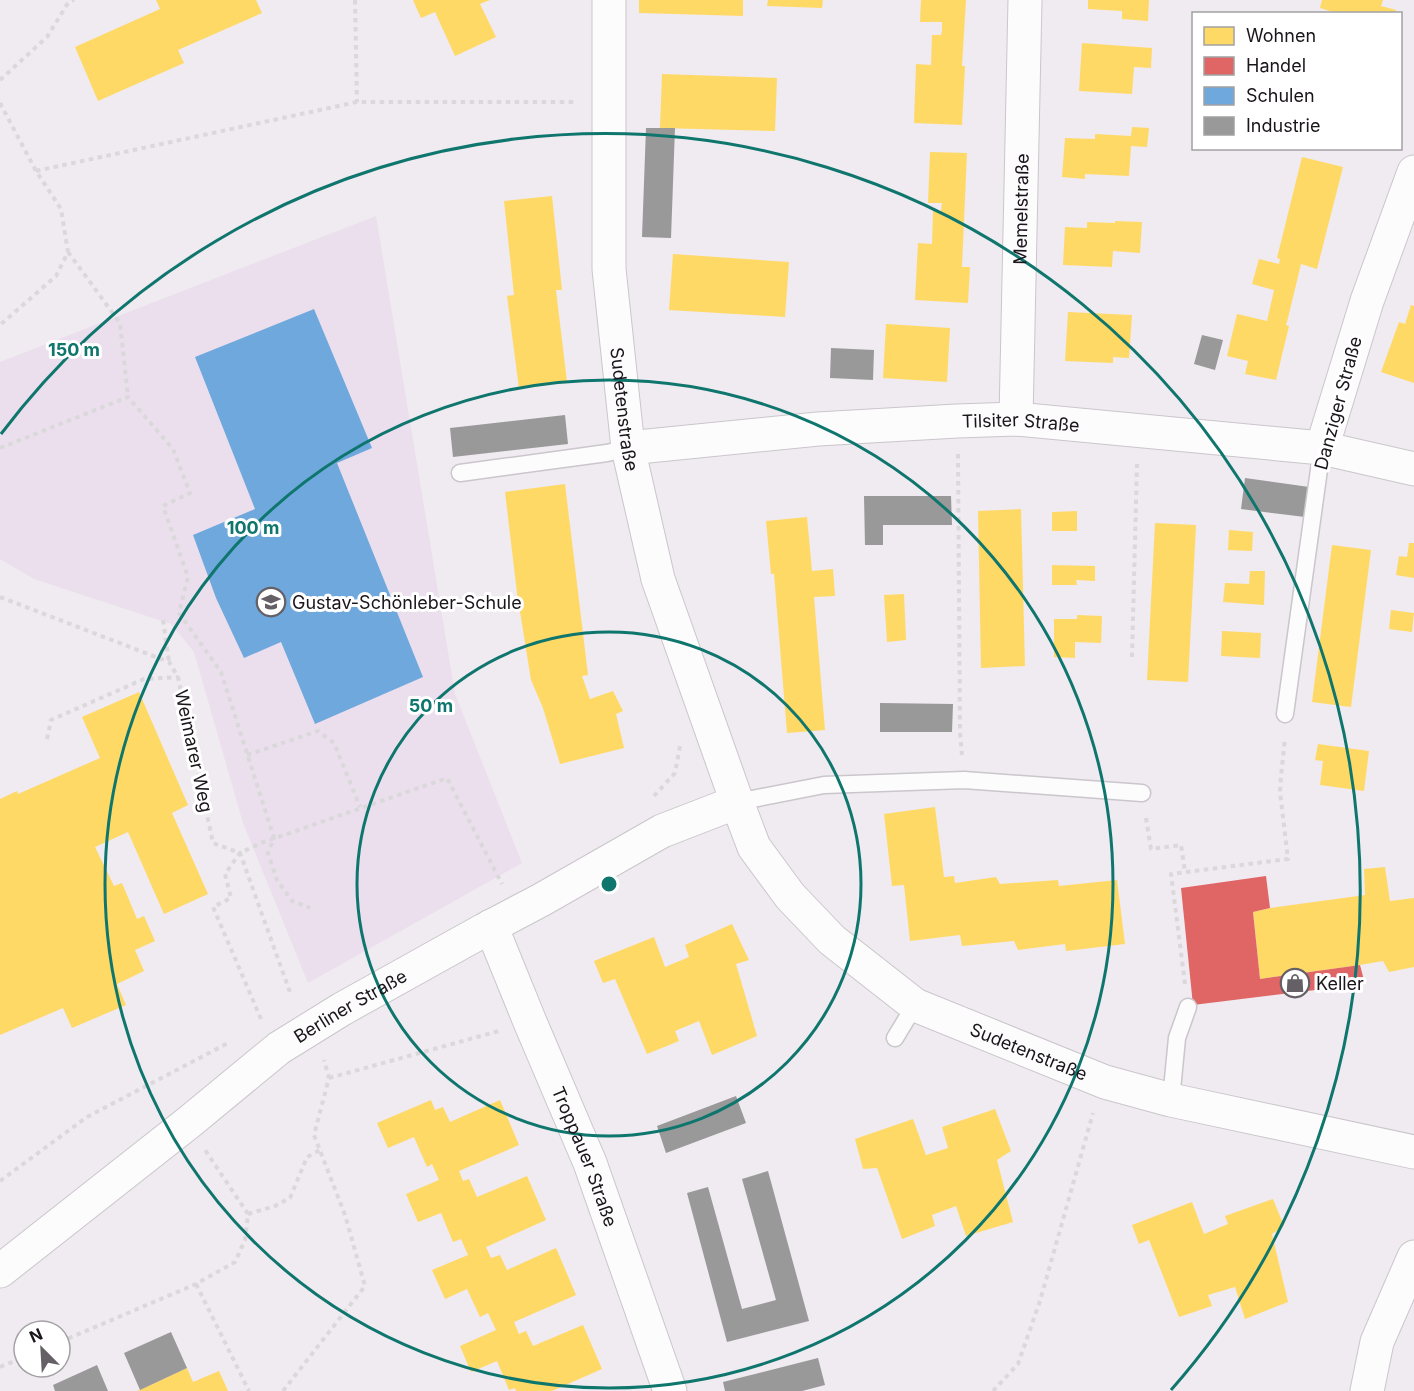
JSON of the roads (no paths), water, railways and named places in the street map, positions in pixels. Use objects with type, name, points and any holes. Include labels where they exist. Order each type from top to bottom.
[{"type":"street","name":"Sudetenstraße","points":[[609,0],[609,269],[628,448],[658,579],[754,847],[790,896],[832,940],[915,1005],[1105,1082],[1172,1100],[1414,1152]]},
{"type":"street","name":"Memelstraße","points":[[1016,419],[1025,0]]},
{"type":"street","name":"Danziger Straße","points":[[1322,448],[1367,301],[1414,172]]},
{"type":"street","name":"Tilsiter Straße","points":[[628,448],[818,429],[957,420],[1016,419],[1322,448],[1414,469]]},
{"type":"street","name":"Berliner Straße","points":[[0,1271],[279,1048],[342,1009],[662,831],[737,802]]},
{"type":"street","name":"Troppauer Straße","points":[[491,926],[590,1163],[670,1391]]},
{"type":"street","points":[[1367,1391],[1377,1342],[1414,1257]]},
{"type":"lane","points":[[460,473],[607,453],[628,448]]},
{"type":"lane","name":"Danziger Straße","points":[[1285,714],[1322,448]]},
{"type":"lane","points":[[737,802],[824,785],[964,780],[1142,793]]},
{"type":"lane","points":[[895,1038],[915,1005]]},
{"type":"lane","points":[[1172,1100],[1177,1038],[1188,1006]]},
{"type":"place","name":"Gustav-Schönleber-Schule","points":[[271,602]]},
{"type":"place","name":"Keller","points":[[1295,983]]}]
